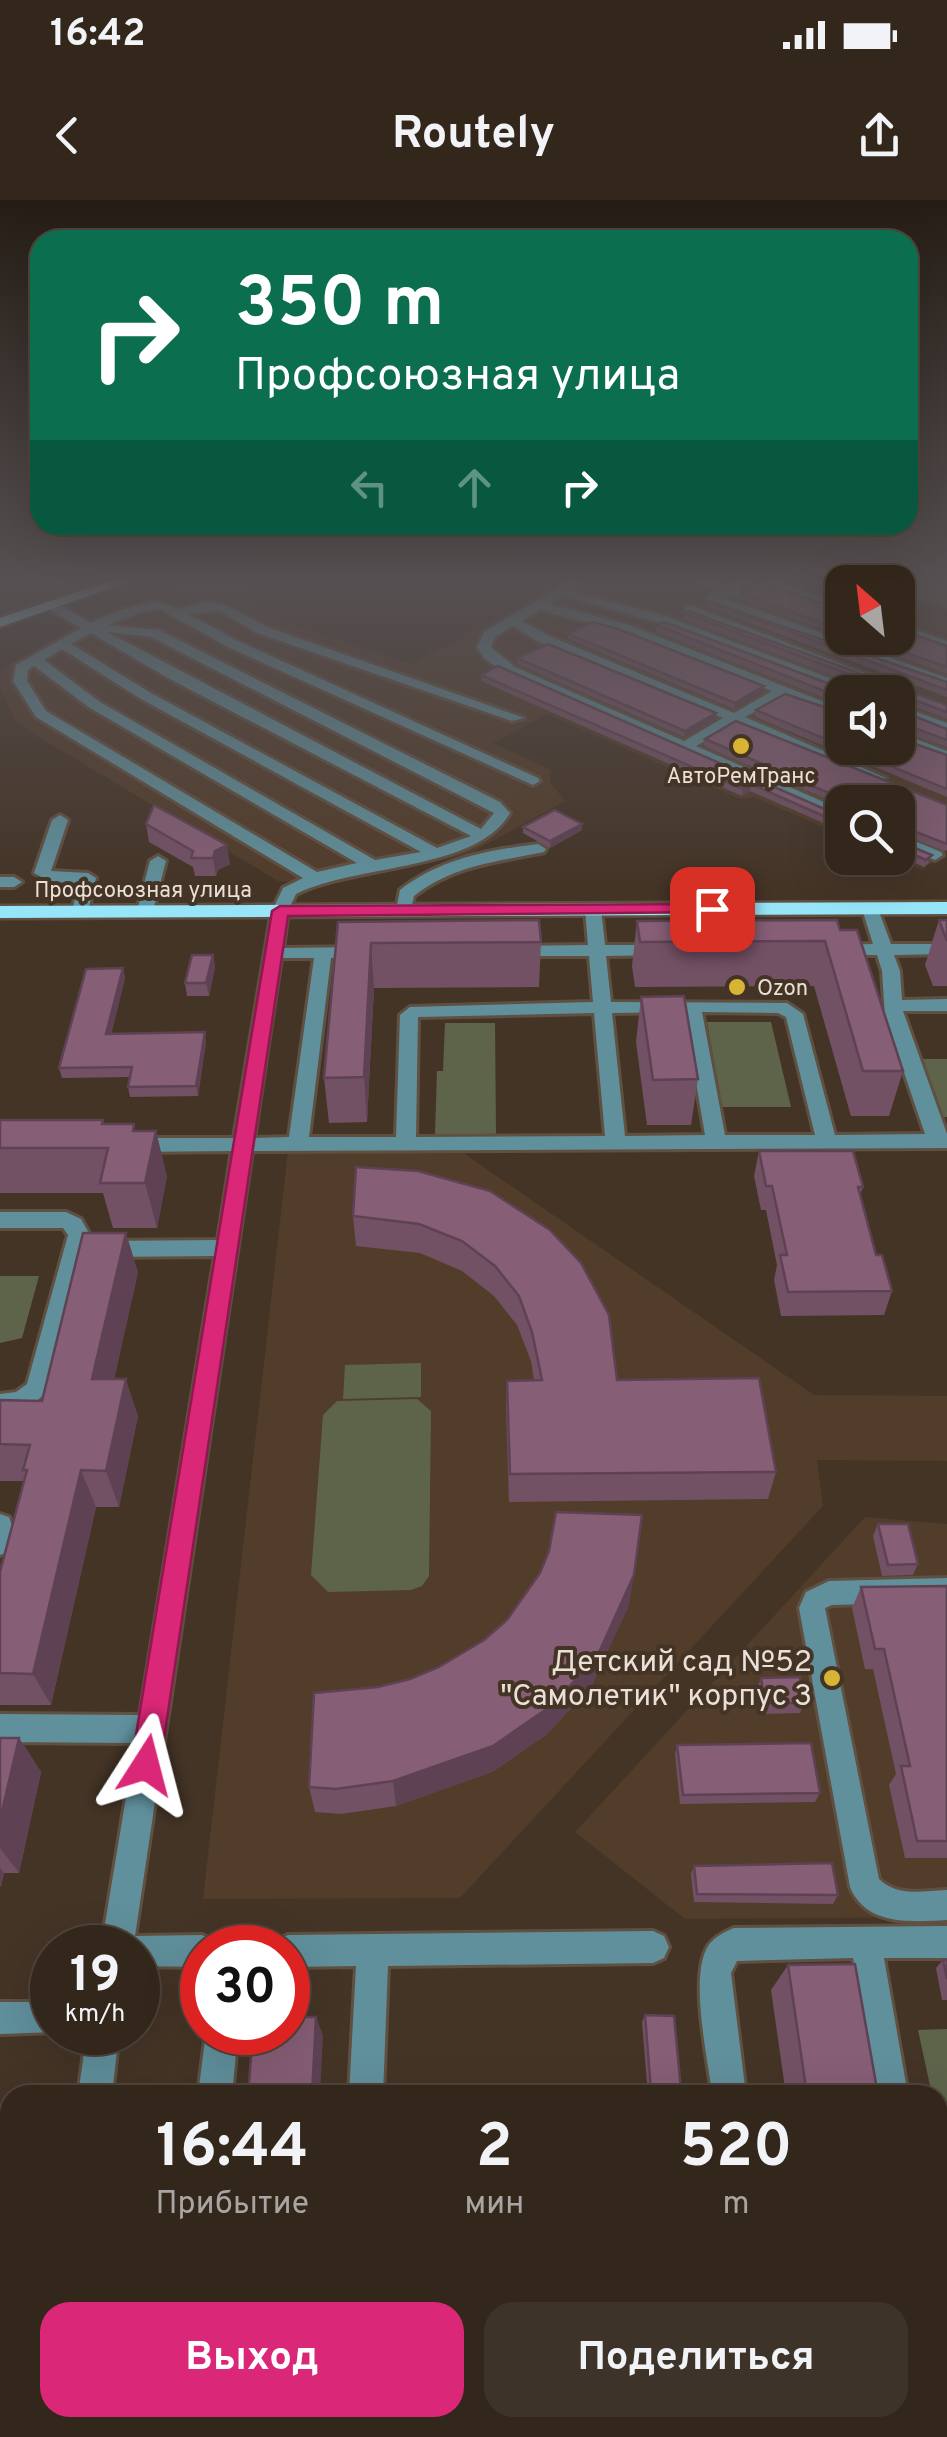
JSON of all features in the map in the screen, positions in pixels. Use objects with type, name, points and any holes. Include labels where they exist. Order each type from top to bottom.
[{"type":"main road","name":"Профсоюзная улица","points":[[0,912],[947,908]]},
{"type":"street","points":[[22,680],[31,703],[41,714],[315,878]]},
{"type":"street","points":[[62,680],[95,705],[372,864]]},
{"type":"street","points":[[121,680],[435,852]]},
{"type":"street","points":[[182,680],[481,835]]},
{"type":"street","points":[[120,1925],[280,911],[289,891],[315,878],[343,868],[435,852],[481,835],[503,816],[494,805],[248,680]]},
{"type":"street","points":[[313,680],[533,781]]},
{"type":"street","points":[[408,680],[517,718]]},
{"type":"street","points":[[538,680],[825,808]]},
{"type":"street","points":[[644,680],[894,784]]},
{"type":"street","points":[[757,680],[825,707]]},
{"type":"street","points":[[685,746],[793,680]]},
{"type":"street","points":[[915,716],[947,728]]},
{"type":"street","points":[[915,743],[947,756]]},
{"type":"street","points":[[60,820],[42,872],[50,877],[88,878],[80,912]]},
{"type":"street","points":[[915,846],[936,855]]},
{"type":"street","points":[[404,910],[406,894],[425,882],[490,854],[538,848]]},
{"type":"street","points":[[145,911],[158,861]]},
{"type":"street","points":[[593,909],[616,1142]]},
{"type":"street","points":[[113,1144],[942,1141],[892,1006],[891,971],[870,909]]},
{"type":"street","points":[[808,950],[947,949]]},
{"type":"street","points":[[499,951],[674,950]]},
{"type":"street","points":[[298,1144],[323,952]]},
{"type":"street","points":[[273,953],[382,952]]},
{"type":"street","points":[[892,1006],[947,1005]]},
{"type":"street","points":[[692,1006],[716,1142]]},
{"type":"street","points":[[406,1144],[409,1016],[416,1010],[692,1006],[780,1007],[794,1014],[826,1142]]},
{"type":"street","points":[[0,1220],[66,1220],[78,1228],[37,1389],[22,1401],[0,1404]]},
{"type":"street","points":[[75,1249],[228,1248]]},
{"type":"street","points":[[0,1525],[0,1544]]},
{"type":"street","points":[[947,1590],[830,1592],[815,1600],[812,1608],[865,1888],[887,1906],[947,1905]]},
{"type":"street","points":[[0,1728],[151,1729]]},
{"type":"street","points":[[866,1942],[889,2085]]},
{"type":"street","points":[[728,2085],[715,1973],[716,1959],[724,1950],[734,1944],[947,1942]]},
{"type":"street","points":[[310,1951],[653,1947]]},
{"type":"street","points":[[366,2085],[373,1951]]},
{"type":"street","points":[[0,2018],[30,2018]]},
{"type":"street","points":[[96,2085],[101,2055]]},
{"type":"street","points":[[217,2085],[220,2055]]},
{"type":"shaded area","points":[[0,680],[825,680],[825,765],[915,765],[915,680],[947,680],[947,852],[922,870],[915,867],[915,785],[825,785],[825,828],[754,797],[740,799],[547,714],[493,743],[551,770],[550,782],[565,801],[469,854],[337,883],[278,881],[16,723]]},
{"type":"shaded area","points":[[459,1150],[814,1395],[947,1396],[947,1461],[817,1460],[823,1506],[460,1898],[203,1899],[288,1151]]},
{"type":"shaded area","name":"Детский сад №52 \"Самолетик\" корпус 3","points":[[865,1517],[947,1524],[947,1917],[685,1919],[575,1832]]},
{"type":"green space","points":[[707,1022],[771,1022],[791,1107],[722,1107]]},
{"type":"green space","points":[[445,1023],[495,1023],[496,1134],[435,1134],[437,1071],[443,1071]]},
{"type":"green space","points":[[919,1059],[947,1059],[947,1117],[938,1117]]},
{"type":"green space","points":[[0,1276],[39,1276],[22,1338],[0,1343]]},
{"type":"green space","points":[[421,1363],[421,1397],[343,1399],[345,1365]]},
{"type":"green space","points":[[417,1399],[431,1411],[429,1576],[422,1586],[411,1590],[328,1592],[311,1575],[323,1415],[337,1401]]},
{"type":"green space","points":[[947,2029],[947,2085],[930,2085],[918,2030]]},
{"type":"building","points":[[493,680],[531,680],[825,809],[825,817],[751,784],[743,789]]},
{"type":"building","points":[[569,680],[637,680],[716,713],[685,731]]},
{"type":"building","points":[[680,680],[750,680],[764,686],[735,703]]},
{"type":"building","points":[[797,680],[825,682],[825,691]]},
{"type":"building","points":[[921,680],[942,680],[947,682],[947,690]]},
{"type":"building","points":[[915,693],[947,705],[947,712],[915,700]]},
{"type":"building","points":[[785,694],[825,707],[825,739],[756,710]]},
{"type":"building","points":[[915,717],[947,729],[947,740],[915,728]]},
{"type":"building","points":[[736,721],[825,756],[825,765],[847,765],[897,785],[825,785],[825,791],[705,739]]},
{"type":"building","points":[[915,744],[947,755],[947,789],[888,765],[915,765]]},
{"type":"building","points":[[915,792],[947,805],[947,844],[915,832]]},
{"type":"building","points":[[154,805],[227,845],[215,851],[213,858],[191,858],[193,851],[146,824]]},
{"type":"building","points":[[555,810],[582,824],[550,841],[523,827]]},
{"type":"building","points":[[915,848],[932,855],[926,860],[915,855]]},
{"type":"building","points":[[539,920],[541,942],[371,943],[364,1077],[324,1078],[338,922]]},
{"type":"building","points":[[837,920],[840,930],[857,930],[903,1071],[863,1071],[825,941],[640,942],[637,921]]},
{"type":"building","points":[[939,920],[947,920],[947,941]]},
{"type":"building","points":[[192,955],[213,955],[206,983],[185,983]]},
{"type":"building","points":[[123,968],[106,1034],[205,1032],[196,1086],[128,1087],[132,1067],[59,1068],[86,969]]},
{"type":"building","points":[[684,996],[698,1079],[653,1080],[641,997]]},
{"type":"building","points":[[0,1120],[103,1120],[102,1124],[134,1124],[133,1131],[156,1131],[145,1183],[100,1183],[108,1148],[0,1148]]},
{"type":"building","points":[[759,1151],[853,1151],[876,1255],[882,1255],[892,1291],[788,1292],[780,1255],[787,1255],[772,1186],[766,1186]]},
{"type":"building","points":[[356,1167],[418,1171],[490,1191],[550,1230],[581,1263],[609,1315],[617,1380],[759,1378],[776,1472],[510,1474],[507,1381],[542,1380],[532,1332],[519,1296],[495,1266],[462,1241],[419,1224],[353,1216]]},
{"type":"building","points":[[83,1233],[126,1233],[92,1379],[126,1379],[106,1471],[81,1470],[33,1674],[0,1673],[0,1572],[30,1445],[0,1444],[0,1400],[42,1401]]},
{"type":"building","points":[[556,1512],[642,1515],[634,1575],[596,1659],[548,1708],[493,1746],[393,1781],[336,1789],[309,1787],[314,1693],[378,1687],[410,1679],[484,1640],[507,1620],[540,1573],[549,1551]]},
{"type":"building","points":[[878,1524],[908,1524],[918,1564],[888,1565]]},
{"type":"building","points":[[947,1586],[947,1841],[917,1841],[901,1766],[910,1766],[884,1649],[875,1649],[861,1587]]},
{"type":"building","points":[[800,1677],[804,1703],[765,1703],[761,1678]]},
{"type":"building","points":[[0,1738],[19,1738],[0,1820]]},
{"type":"building","points":[[811,1743],[820,1793],[683,1795],[677,1745]]},
{"type":"building","points":[[832,1863],[838,1895],[697,1894],[694,1866]]},
{"type":"building","points":[[855,1964],[876,2085],[806,2085],[788,1965]]},
{"type":"building","points":[[645,2015],[674,2016],[681,2085],[651,2085]]},
{"type":"building","points":[[310,2017],[316,2017],[313,2085],[249,2085],[251,2055],[310,2055]]},
{"type":"place","name":"АвтоРемТранс","points":[[741,746]]},
{"type":"place","name":"Ozon","points":[[737,987]]},
{"type":"place","name":"Детский сад №52 \"Самолетик\" корпус 3","points":[[832,1678]]},
{"type":"route","points":[[146,1765],[280,911],[712,909]]}]
